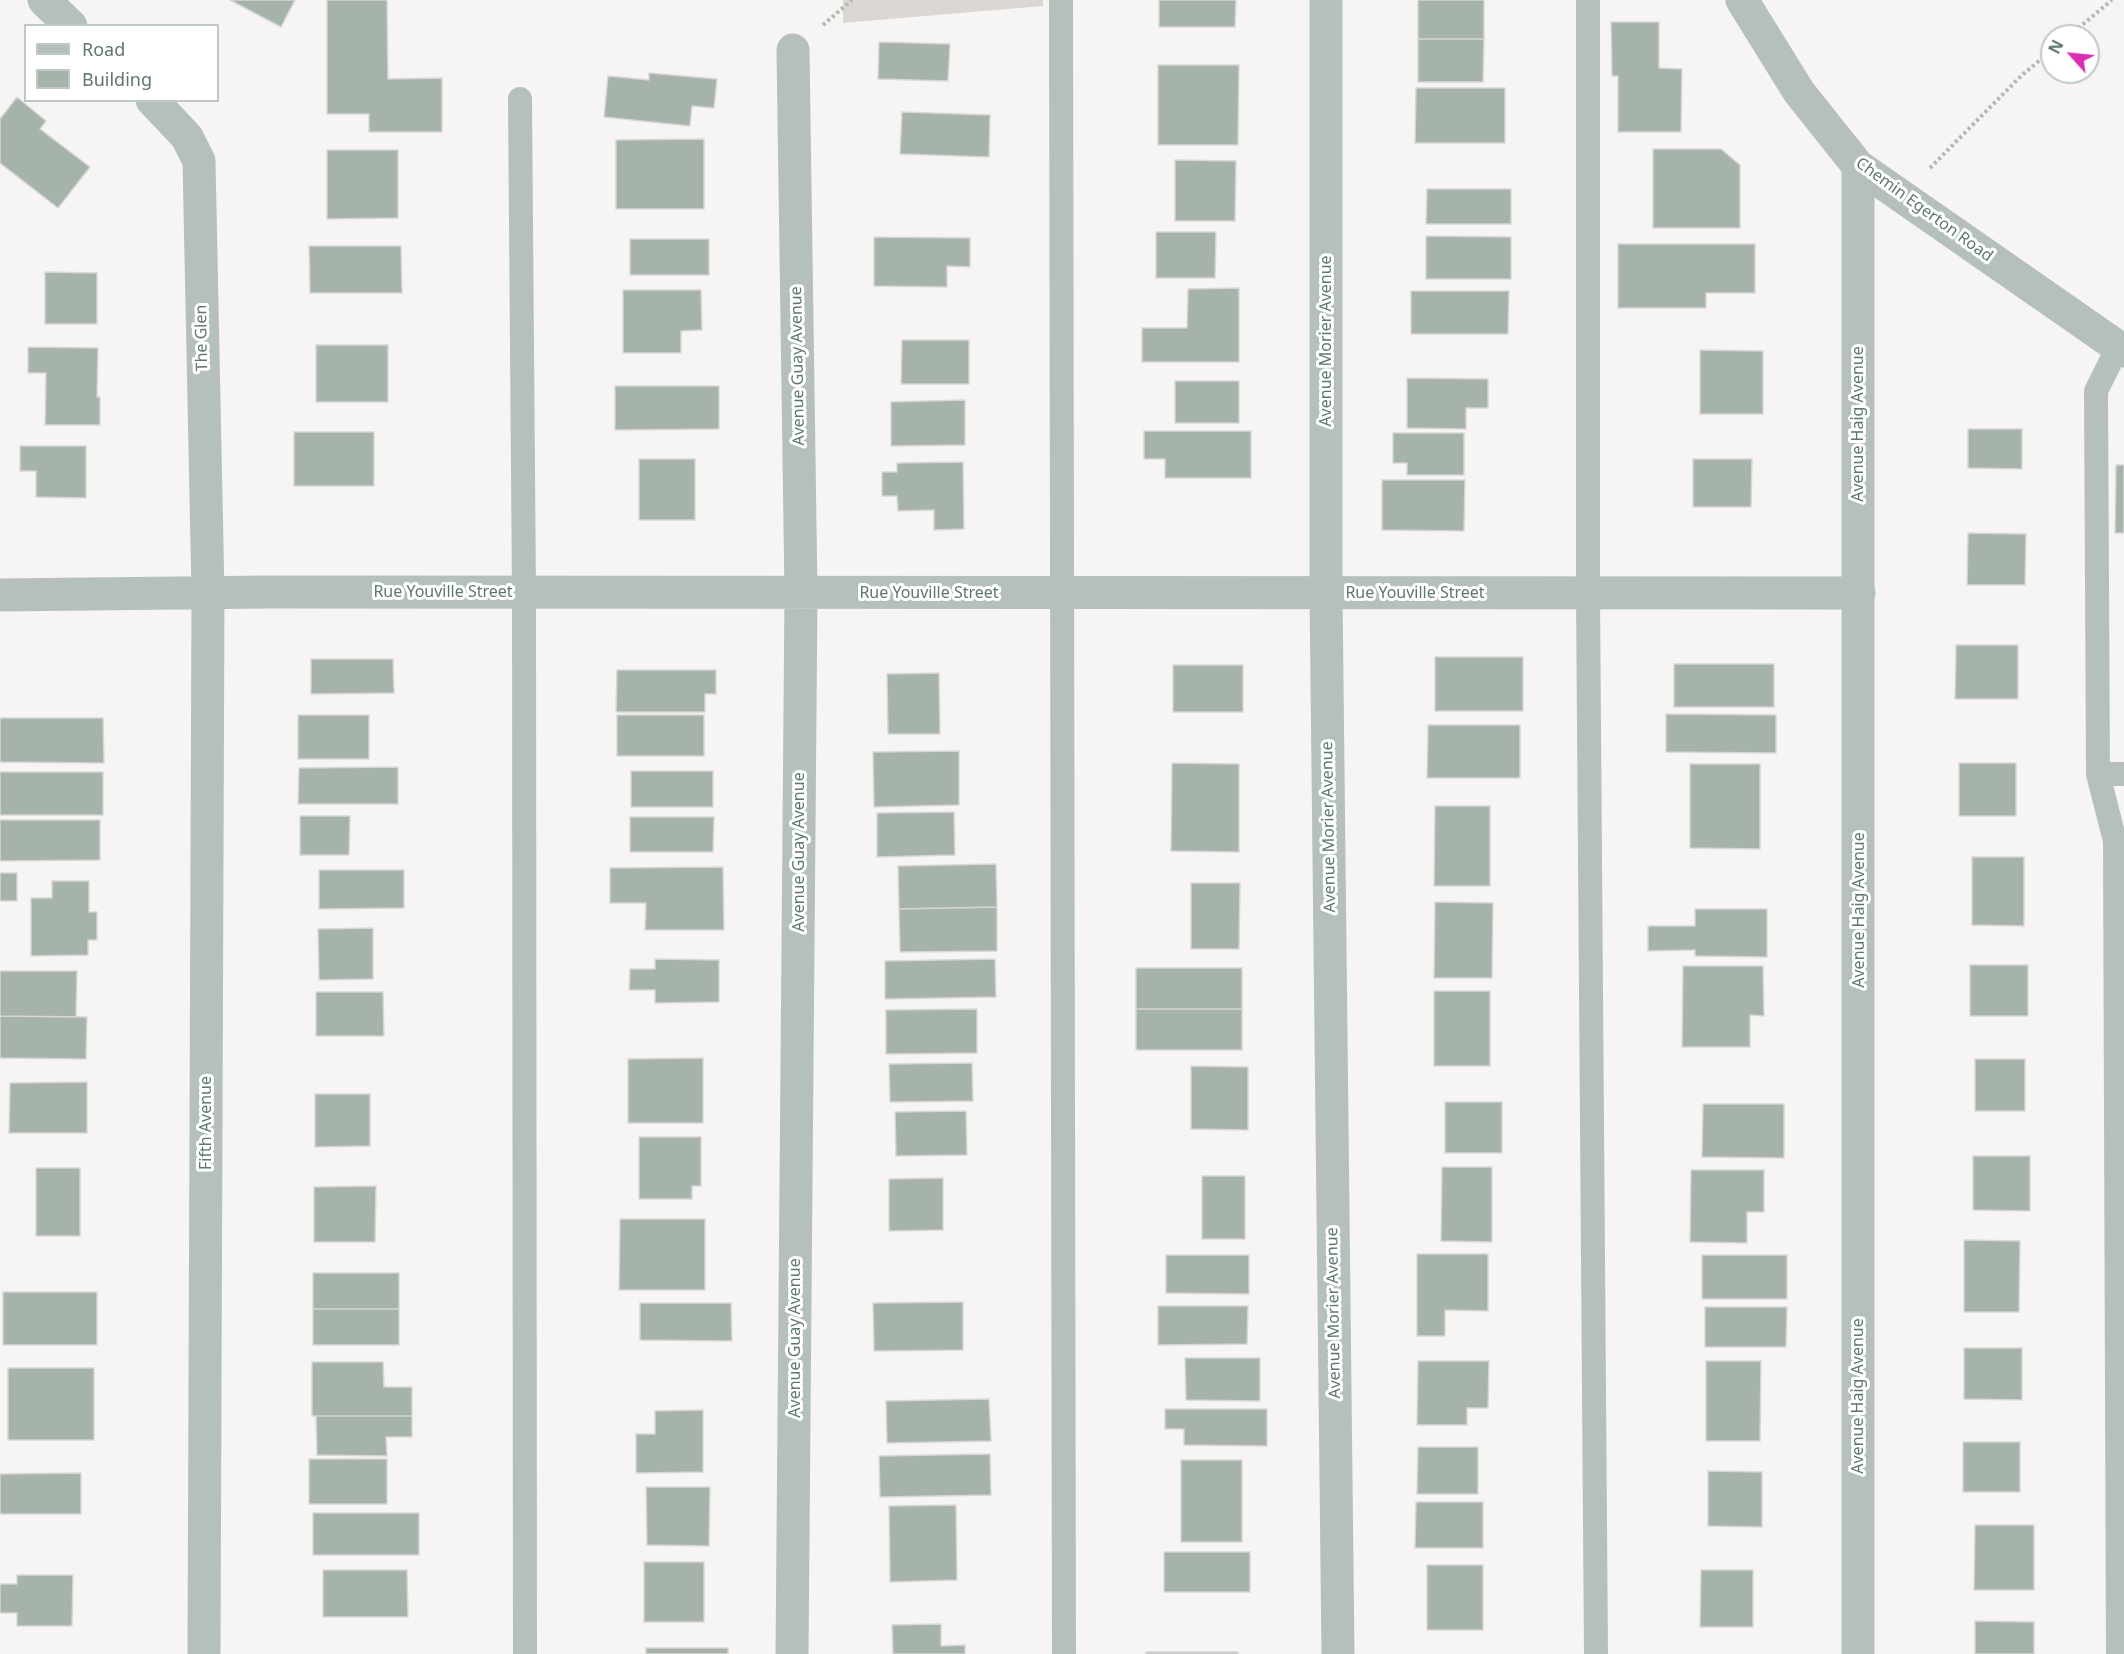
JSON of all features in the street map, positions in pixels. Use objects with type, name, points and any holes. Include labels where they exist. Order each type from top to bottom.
[{"type":"street","points":[[44,0],[69,24]]},
{"type":"street","name":"Avenue Morier Avenue","points":[[1326,0],[1326,593],[1338,1654]]},
{"type":"street","name":"Chemin Egerton Road","points":[[1742,0],[1799,92],[1858,166],[2121,349]]},
{"type":"street","name":"Avenue Guay Avenue","points":[[792,1654],[801,593],[793,50]]},
{"type":"street","name":"The Glen","points":[[154,102],[187,137],[199,161],[208,593]]},
{"type":"street","name":"Avenue Haig Avenue","points":[[1858,166],[1858,1654]]},
{"type":"street","name":"Rue Youville Street","points":[[0,595],[1859,592]]},
{"type":"street","name":"Fifth Avenue","points":[[204,1654],[208,593]]},
{"type":"lane","points":[[1061,0],[1064,1654]]},
{"type":"lane","points":[[1588,0],[1588,593],[1596,1654]]},
{"type":"lane","points":[[520,99],[524,593],[525,1654]]},
{"type":"lane","points":[[2118,1654],[2115,841],[2098,774],[2096,391],[2121,349]]},
{"type":"lane","points":[[2098,774],[2124,774]]},
{"type":"path","points":[[2083,24],[2112,0]]},
{"type":"path","points":[[1902,197],[2021,76],[2040,60]]},
{"type":"shaded area","points":[[843,0],[1043,0],[1043,6],[843,23]]},
{"type":"building","points":[[230,0],[295,0],[281,27]]},
{"type":"building","points":[[327,0],[387,0],[388,79],[442,78],[442,132],[369,132],[369,114],[327,114]]},
{"type":"building","points":[[1159,0],[1236,0],[1235,27],[1159,27]]},
{"type":"building","points":[[1418,0],[1484,0],[1484,39],[1418,39]]},
{"type":"building","points":[[1611,22],[1659,22],[1659,68],[1682,69],[1681,132],[1618,132],[1618,76],[1612,76]]},
{"type":"building","points":[[1418,39],[1484,39],[1483,82],[1418,82]]},
{"type":"building","points":[[879,42],[950,44],[948,81],[878,79]]},
{"type":"building","points":[[1158,65],[1239,65],[1238,145],[1158,145]]},
{"type":"building","points":[[649,73],[717,79],[714,108],[692,106],[690,126],[604,117],[608,76],[649,80]]},
{"type":"building","points":[[1416,88],[1505,88],[1505,143],[1415,143]]},
{"type":"building","points":[[17,97],[46,121],[40,129],[90,167],[58,208],[0,163],[0,119]]},
{"type":"building","points":[[902,112],[990,115],[989,157],[900,154]]},
{"type":"building","points":[[704,139],[704,209],[616,209],[616,140]]},
{"type":"building","points":[[1653,149],[1721,149],[1740,165],[1740,228],[1653,228]]},
{"type":"building","points":[[327,150],[398,150],[398,218],[327,219]]},
{"type":"building","points":[[1175,160],[1236,161],[1235,221],[1175,221]]},
{"type":"building","points":[[1427,189],[1511,189],[1511,224],[1426,224]]},
{"type":"building","points":[[1156,232],[1216,232],[1215,278],[1156,278]]},
{"type":"building","points":[[1426,236],[1511,237],[1511,279],[1426,279]]},
{"type":"building","points":[[874,237],[970,238],[970,267],[947,266],[947,287],[874,286]]},
{"type":"building","points":[[630,239],[709,239],[709,275],[630,275]]},
{"type":"building","points":[[1618,244],[1755,244],[1755,293],[1706,293],[1706,308],[1618,308]]},
{"type":"building","points":[[309,246],[401,246],[402,293],[310,293]]},
{"type":"building","points":[[45,272],[97,273],[97,324],[45,324]]},
{"type":"building","points":[[1239,288],[1239,362],[1142,362],[1142,328],[1187,328],[1188,289]]},
{"type":"building","points":[[623,290],[701,290],[702,330],[681,331],[681,353],[623,353]]},
{"type":"building","points":[[1411,291],[1509,291],[1508,334],[1411,334]]},
{"type":"building","points":[[902,340],[969,340],[969,384],[901,384]]},
{"type":"building","points":[[316,345],[388,345],[388,402],[316,402]]},
{"type":"building","points":[[28,347],[98,348],[97,397],[100,397],[100,425],[45,425],[46,373],[28,373]]},
{"type":"building","points":[[1700,350],[1763,351],[1763,414],[1700,414]]},
{"type":"building","points":[[1407,378],[1488,379],[1488,408],[1466,408],[1466,429],[1407,428]]},
{"type":"building","points":[[1175,381],[1239,381],[1239,423],[1175,423]]},
{"type":"building","points":[[615,386],[719,386],[719,429],[615,430]]},
{"type":"building","points":[[965,400],[965,445],[891,446],[891,402]]},
{"type":"building","points":[[1968,429],[2022,429],[2022,469],[1968,468]]},
{"type":"building","points":[[1144,431],[1251,431],[1251,478],[1165,478],[1165,459],[1144,459]]},
{"type":"building","points":[[294,432],[374,432],[374,486],[294,486]]},
{"type":"building","points":[[1393,433],[1464,433],[1464,475],[1407,475],[1407,463],[1393,463]]},
{"type":"building","points":[[20,446],[86,446],[86,498],[36,497],[36,471],[20,471]]},
{"type":"building","points":[[639,459],[695,459],[695,520],[639,520]]},
{"type":"building","points":[[1693,459],[1752,459],[1751,507],[1693,507]]},
{"type":"building","points":[[963,462],[964,529],[934,530],[934,510],[898,511],[897,496],[882,496],[882,472],[897,472],[897,463]]},
{"type":"building","points":[[2116,465],[2124,465],[2124,533],[2115,533]]},
{"type":"building","points":[[1382,480],[1465,480],[1464,531],[1382,530]]},
{"type":"building","points":[[1968,533],[2026,534],[2025,585],[1967,585]]},
{"type":"building","points":[[1956,645],[2018,645],[2018,699],[1955,699]]},
{"type":"building","points":[[1435,657],[1523,657],[1523,711],[1435,711]]},
{"type":"building","points":[[311,659],[393,659],[394,693],[311,694]]},
{"type":"building","points":[[1674,664],[1774,664],[1774,707],[1674,707]]},
{"type":"building","points":[[1173,665],[1243,665],[1243,712],[1173,712]]},
{"type":"building","points":[[617,670],[716,670],[716,694],[705,694],[705,712],[616,712]]},
{"type":"building","points":[[939,673],[940,734],[888,734],[887,674]]},
{"type":"building","points":[[1666,714],[1776,715],[1776,753],[1666,752]]},
{"type":"building","points":[[298,715],[369,715],[369,759],[298,759]]},
{"type":"building","points":[[617,715],[704,715],[704,756],[617,756]]},
{"type":"building","points":[[0,718],[103,718],[104,763],[0,762]]},
{"type":"building","points":[[1428,725],[1520,725],[1520,778],[1427,778]]},
{"type":"building","points":[[959,751],[959,805],[874,807],[873,752]]},
{"type":"building","points":[[1172,763],[1239,764],[1239,852],[1171,851]]},
{"type":"building","points":[[1959,763],[2016,763],[2016,816],[1959,816]]},
{"type":"building","points":[[1690,764],[1760,764],[1760,849],[1690,848]]},
{"type":"building","points":[[398,767],[398,804],[298,804],[299,768]]},
{"type":"building","points":[[631,771],[713,771],[713,807],[631,807]]},
{"type":"building","points":[[0,772],[103,772],[103,815],[0,815]]},
{"type":"building","points":[[1435,806],[1490,806],[1490,886],[1434,886]]},
{"type":"building","points":[[954,812],[955,855],[877,857],[877,813]]},
{"type":"building","points":[[300,816],[350,816],[349,855],[300,855]]},
{"type":"building","points":[[630,817],[714,817],[713,852],[630,852]]},
{"type":"building","points":[[0,820],[100,820],[100,860],[0,861]]},
{"type":"building","points":[[1972,857],[2024,857],[2024,926],[1972,925]]},
{"type":"building","points":[[996,864],[997,907],[899,909],[898,866]]},
{"type":"building","points":[[723,867],[724,930],[645,930],[646,903],[610,903],[610,868]]},
{"type":"building","points":[[319,870],[404,870],[404,908],[319,909]]},
{"type":"building","points":[[0,873],[17,873],[17,901],[0,901]]},
{"type":"building","points":[[52,881],[89,881],[89,912],[97,912],[97,940],[88,940],[88,955],[31,956],[31,898],[52,898]]},
{"type":"building","points":[[1191,883],[1240,883],[1239,949],[1191,949]]},
{"type":"building","points":[[1435,902],[1493,903],[1492,978],[1434,978]]},
{"type":"building","points":[[997,907],[997,951],[900,952],[899,909]]},
{"type":"building","points":[[1695,909],[1767,909],[1767,957],[1695,956],[1695,950],[1648,951],[1648,926],[1695,926]]},
{"type":"building","points":[[373,928],[373,979],[319,980],[318,929]]},
{"type":"building","points":[[655,959],[719,960],[719,1002],[655,1003],[655,990],[629,990],[630,969],[655,969]]},
{"type":"building","points":[[995,959],[996,997],[885,999],[885,961]]},
{"type":"building","points":[[1970,965],[2028,965],[2028,1016],[1970,1016]]},
{"type":"building","points":[[1683,966],[1763,966],[1764,1016],[1750,1015],[1750,1047],[1682,1047]]},
{"type":"building","points":[[1136,968],[1242,968],[1242,1009],[1136,1009]]},
{"type":"building","points":[[0,971],[77,971],[76,1017],[0,1016]]},
{"type":"building","points":[[1434,991],[1490,991],[1490,1066],[1434,1066]]},
{"type":"building","points":[[316,992],[383,992],[384,1036],[316,1036]]},
{"type":"building","points":[[977,1009],[977,1053],[886,1054],[886,1010]]},
{"type":"building","points":[[1136,1009],[1242,1009],[1242,1050],[1136,1050]]},
{"type":"building","points":[[0,1016],[87,1017],[86,1059],[0,1058]]},
{"type":"building","points":[[703,1058],[703,1123],[628,1123],[628,1059]]},
{"type":"building","points":[[1975,1059],[2025,1059],[2025,1111],[1975,1111]]},
{"type":"building","points":[[972,1063],[973,1101],[890,1102],[889,1064]]},
{"type":"building","points":[[1191,1066],[1248,1067],[1248,1130],[1191,1129]]},
{"type":"building","points":[[87,1082],[87,1133],[9,1133],[10,1083]]},
{"type":"building","points":[[315,1094],[370,1094],[370,1146],[315,1147]]},
{"type":"building","points":[[1445,1102],[1502,1102],[1502,1153],[1445,1153]]},
{"type":"building","points":[[1703,1104],[1784,1104],[1784,1158],[1702,1157]]},
{"type":"building","points":[[966,1111],[967,1155],[896,1156],[895,1112]]},
{"type":"building","points":[[639,1137],[701,1137],[701,1186],[692,1186],[692,1199],[639,1199]]},
{"type":"building","points":[[1973,1156],[2030,1156],[2030,1211],[1973,1210]]},
{"type":"building","points":[[1442,1167],[1492,1167],[1492,1242],[1441,1241]]},
{"type":"building","points":[[36,1168],[80,1168],[80,1236],[36,1236]]},
{"type":"building","points":[[1691,1170],[1764,1170],[1764,1212],[1747,1212],[1747,1243],[1690,1242]]},
{"type":"building","points":[[1202,1176],[1245,1176],[1245,1239],[1202,1239]]},
{"type":"building","points":[[943,1178],[943,1230],[889,1231],[889,1179]]},
{"type":"building","points":[[376,1186],[375,1242],[314,1242],[314,1187]]},
{"type":"building","points":[[620,1219],[705,1219],[705,1290],[619,1290]]},
{"type":"building","points":[[1964,1240],[2020,1241],[2019,1312],[1964,1312]]},
{"type":"building","points":[[1417,1254],[1488,1254],[1488,1311],[1445,1310],[1445,1336],[1417,1336]]},
{"type":"building","points":[[1166,1255],[1249,1255],[1249,1294],[1166,1293]]},
{"type":"building","points":[[1702,1255],[1787,1255],[1787,1299],[1702,1299]]},
{"type":"building","points":[[313,1273],[399,1273],[399,1309],[313,1309]]},
{"type":"building","points":[[3,1292],[97,1292],[97,1345],[3,1345]]},
{"type":"building","points":[[963,1302],[963,1350],[874,1351],[873,1303]]},
{"type":"building","points":[[640,1303],[731,1303],[732,1341],[640,1340]]},
{"type":"building","points":[[1158,1306],[1248,1306],[1247,1344],[1158,1345]]},
{"type":"building","points":[[1705,1307],[1787,1307],[1786,1347],[1705,1347]]},
{"type":"building","points":[[313,1309],[399,1309],[399,1345],[313,1345]]},
{"type":"building","points":[[1964,1348],[2022,1348],[2022,1400],[1964,1399]]},
{"type":"building","points":[[1185,1358],[1260,1358],[1260,1401],[1186,1400]]},
{"type":"building","points":[[1418,1361],[1489,1361],[1488,1408],[1467,1408],[1467,1425],[1417,1425]]},
{"type":"building","points":[[1706,1361],[1761,1361],[1760,1441],[1706,1441]]},
{"type":"building","points":[[312,1362],[383,1362],[384,1387],[412,1387],[412,1416],[312,1416]]},
{"type":"building","points":[[8,1368],[94,1368],[94,1440],[8,1440]]},
{"type":"building","points":[[989,1399],[991,1441],[887,1443],[886,1401]]},
{"type":"building","points":[[1165,1409],[1267,1409],[1267,1446],[1184,1445],[1184,1429],[1165,1429]]},
{"type":"building","points":[[703,1410],[703,1472],[636,1473],[636,1434],[655,1434],[655,1411]]},
{"type":"building","points":[[316,1416],[412,1416],[412,1437],[386,1437],[387,1456],[317,1455]]},
{"type":"building","points":[[1963,1442],[2020,1442],[2020,1492],[1963,1492]]},
{"type":"building","points":[[1418,1447],[1478,1447],[1478,1494],[1417,1494]]},
{"type":"building","points":[[990,1454],[991,1495],[880,1497],[879,1456]]},
{"type":"building","points":[[309,1459],[387,1459],[387,1504],[309,1504]]},
{"type":"building","points":[[1181,1460],[1242,1460],[1242,1542],[1181,1542]]},
{"type":"building","points":[[1708,1471],[1762,1472],[1762,1527],[1708,1526]]},
{"type":"building","points":[[81,1473],[81,1514],[0,1514],[0,1474]]},
{"type":"building","points":[[646,1487],[710,1487],[709,1546],[647,1545]]},
{"type":"building","points":[[1416,1502],[1483,1502],[1483,1548],[1415,1548]]},
{"type":"building","points":[[956,1505],[957,1580],[890,1582],[889,1506]]},
{"type":"building","points":[[313,1513],[419,1513],[419,1555],[313,1555]]},
{"type":"building","points":[[1975,1525],[2034,1525],[2034,1590],[1974,1590]]},
{"type":"building","points":[[1164,1552],[1250,1552],[1250,1592],[1164,1592]]},
{"type":"building","points":[[644,1562],[704,1562],[704,1622],[644,1622]]},
{"type":"building","points":[[1427,1565],[1483,1565],[1483,1630],[1427,1630]]},
{"type":"building","points":[[323,1570],[407,1570],[408,1617],[323,1617]]},
{"type":"building","points":[[1701,1570],[1753,1570],[1753,1627],[1700,1627]]},
{"type":"building","points":[[17,1575],[73,1575],[72,1626],[17,1626],[17,1613],[0,1613],[0,1584],[17,1584]]},
{"type":"building","points":[[1975,1621],[2034,1622],[2034,1654],[1975,1654]]},
{"type":"building","points":[[941,1624],[941,1646],[965,1645],[965,1654],[893,1654],[892,1625]]},
{"type":"building","points":[[646,1648],[728,1648],[728,1654],[646,1654]]},
{"type":"building","points":[[1146,1652],[1238,1652],[1238,1654],[1146,1654]]}]
